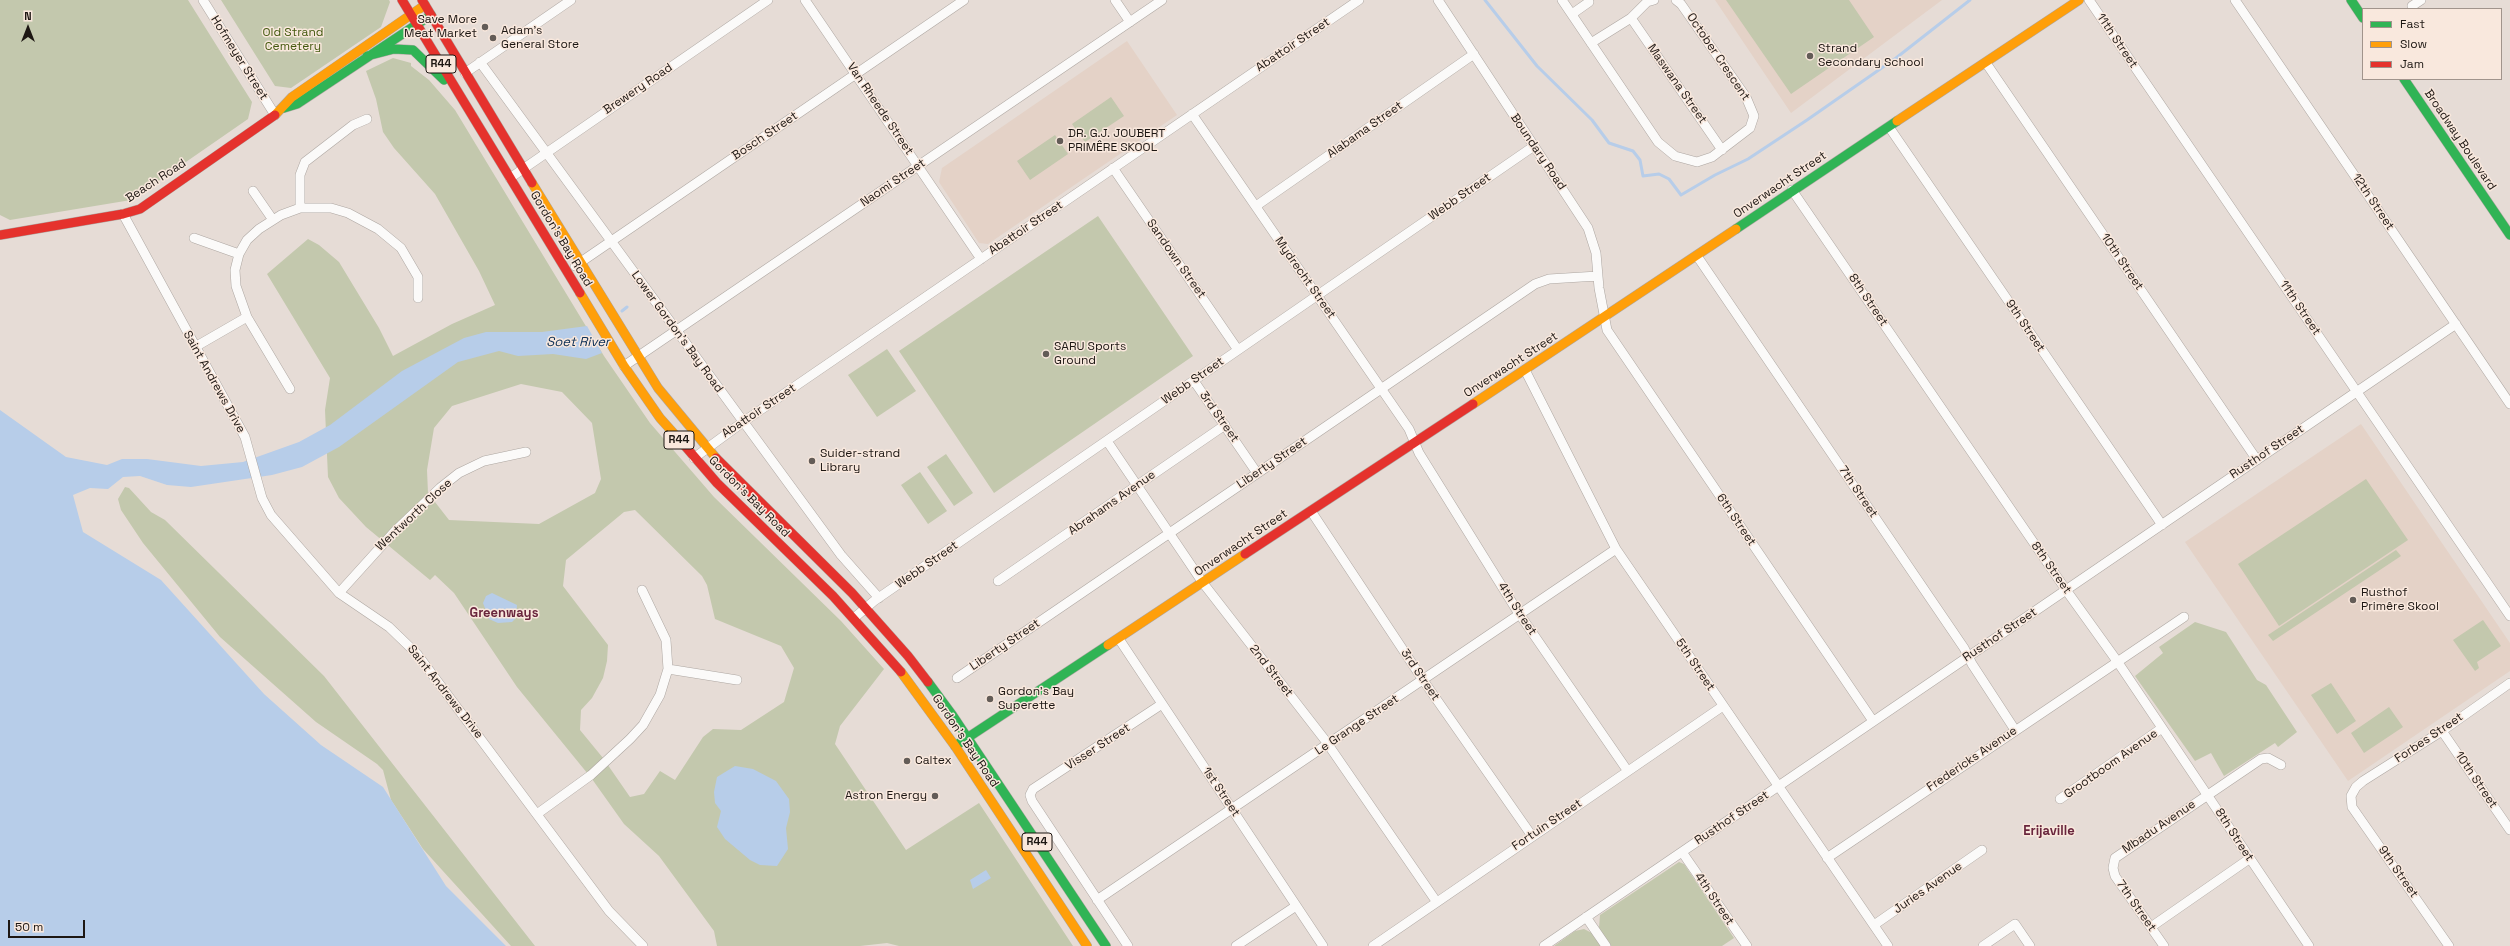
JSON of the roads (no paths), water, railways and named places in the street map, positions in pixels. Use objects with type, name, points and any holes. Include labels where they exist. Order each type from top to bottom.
[{"type":"main road","name":"Gordon's Bay Road","points":[[402,0],[412,14],[624,366],[660,418],[694,458],[854,618],[904,676],[955,746],[1087,946]]},
{"type":"main road","name":"Onverwacht Street","points":[[955,746],[1526,370],[1697,256],[1792,190],[1986,64],[2078,0]]},
{"type":"main road","points":[[2351,0],[2362,16]]},
{"type":"main road","name":"Beach Road","points":[[284,108],[292,97],[412,14],[423,3]]},
{"type":"main road","name":"Gordon's Bay Road","points":[[423,3],[638,358],[674,409],[706,448],[866,607],[922,673],[968,738],[1106,946]]},
{"type":"main road","name":"Beach Road","points":[[2,232],[123,214],[140,209],[284,108],[297,104],[367,56],[431,15]]},
{"type":"main road","points":[[367,56],[394,49],[413,50],[458,92]]},
{"type":"main road","name":"Broadway Boulevard","points":[[2405,80],[2510,235]]},
{"type":"main road","points":[[1048,887],[1061,879]]},
{"type":"street","name":"Hofmeyer Street","points":[[203,0],[274,115]]},
{"type":"street","points":[[465,72],[571,0]]},
{"type":"street","name":"Brewery Road","points":[[510,178],[768,0]]},
{"type":"street","name":"Van Rheede Street","points":[[805,0],[981,259]]},
{"type":"street","name":"Bosch Street","points":[[567,272],[964,0]]},
{"type":"street","points":[[1115,0],[1130,22]]},
{"type":"street","name":"Naomi Street","points":[[624,366],[638,358],[1162,0]]},
{"type":"street","name":"Abattoir Street","points":[[694,458],[743,422],[1359,0]]},
{"type":"street","name":"Boundary Road","points":[[1438,0],[1588,228],[1596,253],[1598,276],[1605,317]]},
{"type":"street","name":"October Crescent","points":[[1562,0],[1658,142],[1668,151],[1681,159],[1697,162],[1705,160],[1722,150],[1750,128],[1753,112],[1738,84],[1681,4],[1676,0]]},
{"type":"street","name":"11th Street","points":[[2089,0],[2510,616]]},
{"type":"street","name":"12th Street","points":[[2235,0],[2510,404]]},
{"type":"street","points":[[2412,6],[2421,0]]},
{"type":"street","points":[[1591,43],[1631,18],[1649,1]]},
{"type":"street","points":[[1572,14],[1589,2]]},
{"type":"street","name":"Maswana Street","points":[[1631,18],[1722,150]]},
{"type":"street","name":"Alabama Street","points":[[1256,206],[1474,54]]},
{"type":"street","name":"Lower Gordon's Bay Road","points":[[480,62],[841,555],[879,598]]},
{"type":"street","name":"10th Street","points":[[1986,64],[2257,460]]},
{"type":"street","name":"Mydrecht Street","points":[[1192,114],[1382,388],[1409,429],[1415,442]]},
{"type":"street","points":[[300,208],[300,175],[305,162],[353,125],[367,119]]},
{"type":"street","name":"9th Street","points":[[1889,127],[2162,525]]},
{"type":"street","name":"Webb Street","points":[[854,618],[866,607],[1534,146]]},
{"type":"street","name":"Sandown Street","points":[[1113,168],[1238,350]]},
{"type":"street","name":"8th Street","points":[[1792,190],[2066,590],[2117,661],[2309,946]]},
{"type":"street","points":[[254,191],[273,220]]},
{"type":"street","points":[[290,389],[247,317],[236,286],[235,270],[239,254],[253,234],[273,220],[300,208],[321,207],[340,210],[386,234],[401,248],[418,277],[418,298]]},
{"type":"street","name":"Saint Andrews Drive","points":[[123,214],[242,431],[258,484],[271,516],[339,593],[389,627],[417,654],[609,911],[643,946]]},
{"type":"street","points":[[194,238],[239,254]]},
{"type":"street","name":"7th Street","points":[[1697,256],[1968,656],[2015,730]]},
{"type":"street","name":"Liberty Street","points":[[957,678],[1535,284],[1549,278],[1598,276]]},
{"type":"street","points":[[195,347],[247,317]]},
{"type":"street","name":"6th Street","points":[[1605,317],[1607,330],[1873,721]]},
{"type":"street","name":"Rusthof Street","points":[[1544,946],[2456,324]]},
{"type":"street","name":"5th Street","points":[[1526,370],[1616,549],[1722,706],[1888,946]]},
{"type":"street","name":"3rd Street","points":[[1194,381],[1257,473]]},
{"type":"street","name":"Abrahams Avenue","points":[[998,582],[1225,426]]},
{"type":"street","name":"2nd Street","points":[[1107,441],[1170,532],[1203,583],[1329,745],[1436,901]]},
{"type":"street","name":"4th Street","points":[[1415,442],[1419,453],[1521,614],[1627,770]]},
{"type":"street","name":"Wentworth Close","points":[[339,593],[395,531],[440,488],[459,473],[484,461],[526,452]]},
{"type":"street","name":"3rd Street","points":[[1311,511],[1423,680],[1532,836]]},
{"type":"street","name":"Le Grange Street","points":[[1097,900],[1329,745],[1616,549]]},
{"type":"street","points":[[537,814],[591,774],[636,733],[658,701],[668,669],[668,648],[664,633],[642,590]]},
{"type":"street","name":"Fredericks Avenue","points":[[1827,858],[2184,617]]},
{"type":"street","name":"1st Street","points":[[1119,639],[1323,946]]},
{"type":"street","points":[[668,669],[737,680]]},
{"type":"street","name":"Forbes Street","points":[[2352,796],[2356,787],[2363,781],[2442,731],[2510,683]]},
{"type":"street","name":"Visser Street","points":[[1097,900],[1032,801],[1030,795],[1033,789],[1162,704]]},
{"type":"street","name":"Fortuin Street","points":[[1373,946],[1436,901],[1722,706]]},
{"type":"street","name":"Grootboom Avenue","points":[[2060,799],[2162,728]]},
{"type":"street","name":"10th Street","points":[[2442,731],[2510,830]]},
{"type":"street","name":"Mbadu Avenue","points":[[2113,863],[2121,852],[2261,759],[2268,758],[2281,765]]},
{"type":"street","name":"9th Street","points":[[2352,796],[2352,806],[2449,946]]},
{"type":"street","name":"Juries Avenue","points":[[1874,925],[1982,850]]},
{"type":"street","name":"4th Street","points":[[1682,852],[1747,946]]},
{"type":"street","points":[[2151,927],[2250,859]]},
{"type":"street","name":"7th Street","points":[[2113,863],[2115,876],[2164,946]]},
{"type":"street","points":[[1097,900],[1128,946]]},
{"type":"street","points":[[1236,946],[1296,906]]},
{"type":"street","points":[[1586,917],[1606,946]]},
{"type":"street","points":[[1983,946],[2015,924],[2030,946]]},
{"type":"water","points":[[587,326],[602,353],[586,359],[553,354],[518,356],[499,351],[458,362],[339,447],[302,467],[272,475],[191,487],[167,485],[140,476],[123,477],[108,489],[90,488],[73,495],[83,532],[161,580],[264,694],[321,745],[383,787],[446,886],[506,946],[0,946],[0,410],[66,457],[107,465],[122,459],[147,459],[201,466],[243,462],[299,442],[330,425],[402,371],[464,338],[486,332],[542,332]]},
{"type":"water","points":[[492,593],[517,605],[516,618],[512,622],[498,623],[489,619],[483,603],[486,596]]},
{"type":"water","points":[[735,766],[753,769],[776,781],[789,799],[790,812],[786,828],[788,849],[777,866],[760,865],[750,860],[725,839],[717,827],[721,811],[715,803],[714,792],[717,777]]},
{"type":"water","points":[[986,870],[991,878],[973,889],[970,880]]},
{"type":"waterway","points":[[1485,0],[1537,66],[1592,120],[1609,143],[1633,151],[1640,160],[1643,176],[1659,174],[1669,179],[1681,195],[1715,175],[1748,159],[1807,120],[1896,58],[1970,0]]},
{"type":"waterway","name":"Soet River","points":[[622,311],[627,307]]},
{"type":"place","name":"Save More Meat Market","points":[[485,27]]},
{"type":"place","name":"Adam's General Store","points":[[493,38]]},
{"type":"place","name":"Strand Secondary School","points":[[1810,56]]},
{"type":"place","name":"DR. G.J. JOUBERT PRIMÊRE SKOOL","points":[[1060,141]]},
{"type":"place","name":"SARU Sports Ground","points":[[1046,354]]},
{"type":"place","name":"Suider-strand Library","points":[[812,461]]},
{"type":"place","name":"Rusthof Primêre Skool","points":[[2353,600]]},
{"type":"place","name":"Gordon's Bay Superette","points":[[990,699]]},
{"type":"place","name":"Caltex","points":[[907,761]]},
{"type":"place","name":"Astron Energy","points":[[935,796]]},
{"type":"district","name":"Greenways","points":[[504,613]]},
{"type":"district","name":"Erijaville","points":[[2049,831]]},
{"type":"park label","name":"Old Strand Cemetery","points":[[293,40]]}]
